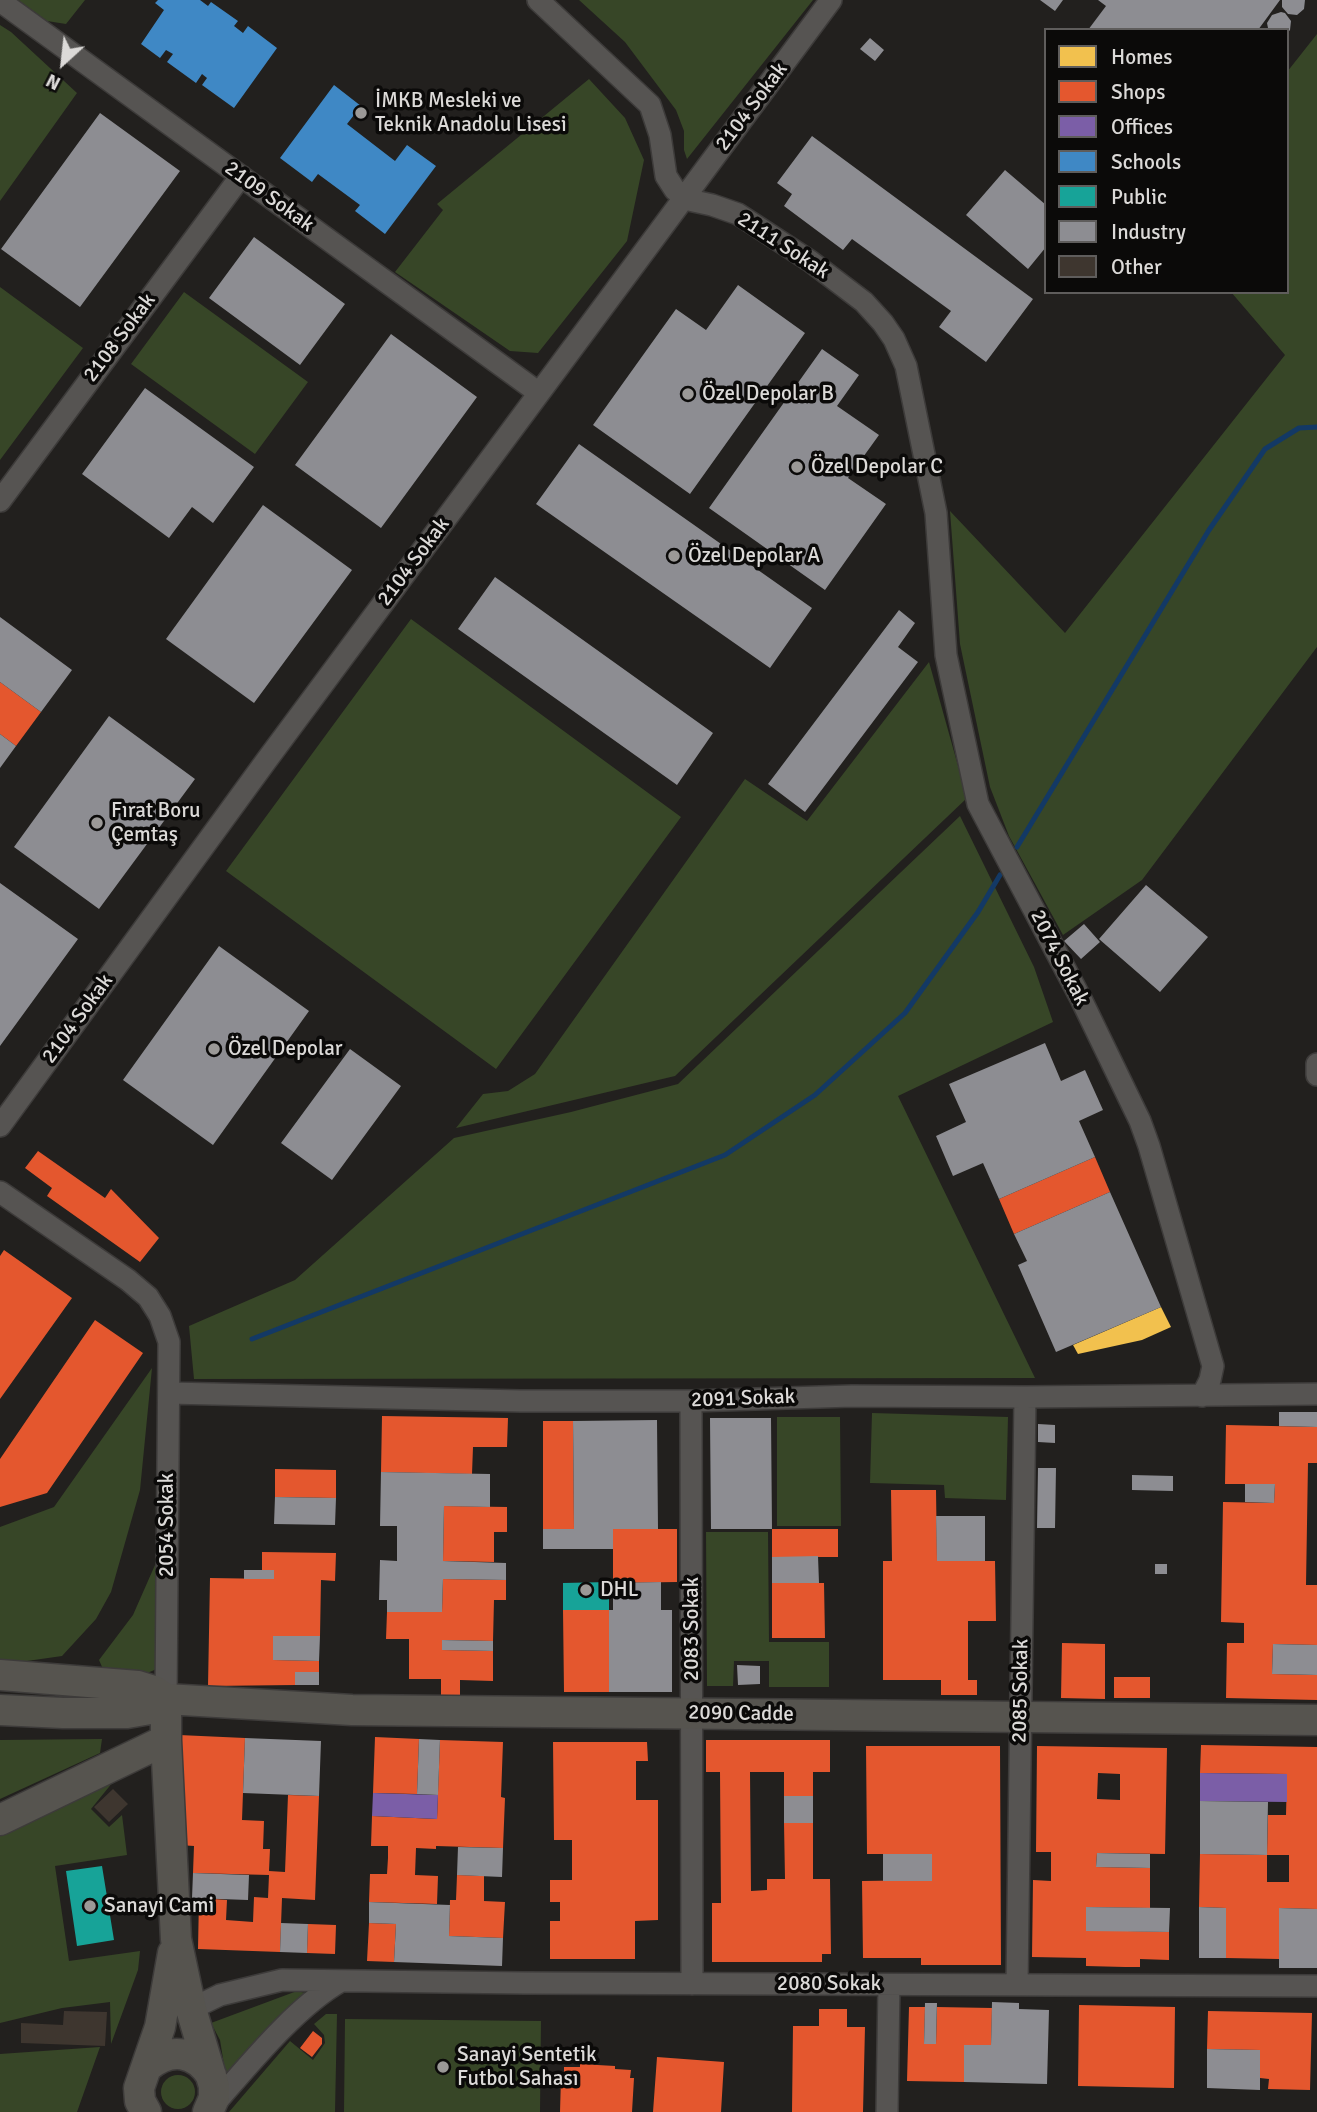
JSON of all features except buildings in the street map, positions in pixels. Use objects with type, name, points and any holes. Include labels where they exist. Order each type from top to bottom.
[{"type":"street","points":[[538,0],[650,105],[660,135],[666,176],[675,190],[685,197]]},
{"type":"street","name":"2104 Sokak","points":[[0,1126],[250,782],[831,0]]},
{"type":"street","name":"2109 Sokak","points":[[0,1],[539,393]]},
{"type":"street","name":"2108 Sokak","points":[[0,501],[241,176]]},
{"type":"street","name":"2111 Sokak","points":[[685,197],[694,202],[725,209],[749,221],[810,261],[864,302],[883,323],[906,366],[936,513]]},
{"type":"street","name":"2074 Sokak","points":[[936,513],[946,655],[978,804],[1081,999],[1144,1134],[1213,1366],[1210,1380],[1202,1395]]},
{"type":"street","points":[[1317,1064],[1317,1075]]},
{"type":"street","name":"2054 Sokak","points":[[0,1192],[128,1280],[148,1297],[160,1316],[169,1342],[166,1740],[176,1939],[191,2009],[214,2086],[214,2098],[209,2111]]},
{"type":"street","name":"2091 Sokak","points":[[169,1393],[521,1401],[1317,1394]]},
{"type":"street","name":"2085 Sokak","points":[[1017,1985],[1026,1397]]},
{"type":"street","name":"2083 Sokak","points":[[691,1401],[692,1984]]},
{"type":"street","name":"2090 Cadde","points":[[0,1675],[138,1686],[154,1691],[166,1699],[352,1710],[1317,1720]]},
{"type":"street","points":[[59,1681],[54,1698],[63,1713]]},
{"type":"street","name":"2090 Cadde","points":[[4,1711],[139,1712],[166,1699]]},
{"type":"street","points":[[0,1820],[166,1740]]},
{"type":"street","name":"2054 Sokak","points":[[146,2112],[140,2101],[139,2088],[160,2027],[176,1939]]},
{"type":"street","name":"2080 Sokak","points":[[191,2009],[220,1995],[282,1980],[1317,1986]]},
{"type":"street","points":[[209,2111],[314,1998],[341,1981]]},
{"type":"street","points":[[887,2112],[889,1984]]},
{"type":"street","points":[[160,2027],[191,2009]]},
{"type":"street","points":[[121,2112],[145,2071],[158,2058],[169,2053],[194,2057],[204,2064],[211,2075]]},
{"type":"green space","points":[[18,0],[85,0],[66,24],[47,21]]},
{"type":"green space","points":[[579,0],[813,0],[687,159],[684,131],[676,110],[625,42]]},
{"type":"green space","points":[[0,25],[77,93],[0,201]]},
{"type":"green space","points":[[1317,34],[1317,647],[1142,880],[1063,935],[1009,836],[990,787],[960,644],[950,511],[1065,633],[1285,355],[1233,294],[1289,294],[1289,69]]},
{"type":"green space","points":[[589,79],[625,118],[644,160],[627,241],[538,353],[510,351],[395,272],[443,210],[437,204]]},
{"type":"green space","points":[[0,287],[83,348],[0,460]]},
{"type":"green space","points":[[184,292],[308,382],[255,454],[131,364]]},
{"type":"green space","points":[[411,619],[681,817],[496,1069],[226,871]]},
{"type":"green space","points":[[929,662],[967,798],[675,1076],[456,1128],[483,1094],[508,1091],[535,1074],[745,779],[807,821]]},
{"type":"green space","points":[[960,816],[1034,967],[1053,1022],[898,1096],[1035,1378],[194,1379],[189,1326],[295,1280],[454,1138],[571,1112],[678,1084]]},
{"type":"green space","points":[[152,1368],[140,1490],[111,1592],[96,1619],[62,1656],[13,1663],[0,1661],[0,1527],[54,1507]]},
{"type":"green space","points":[[872,1413],[1008,1417],[1006,1500],[945,1498],[944,1485],[870,1483]]},
{"type":"green space","points":[[777,1417],[840,1417],[841,1526],[777,1526]]},
{"type":"green space","points":[[706,1532],[768,1532],[769,1642],[829,1642],[829,1687],[769,1687],[769,1661],[734,1661],[733,1686],[707,1686]]},
{"type":"green space","points":[[155,1565],[160,1568],[159,1668],[145,1674],[103,1669],[99,1660],[133,1615]]},
{"type":"green space","points":[[102,1739],[100,1753],[0,1799],[0,1740]]},
{"type":"green space","points":[[117,1777],[91,1809],[109,1827],[122,1815],[127,1855],[55,1866],[69,1961],[140,1951],[138,1970],[111,2044],[110,2002],[62,2008],[0,2023],[0,1829]]},
{"type":"green space","points":[[297,1991],[310,1994],[226,2077],[220,2040],[211,2023]]},
{"type":"green space","points":[[326,2014],[337,2014],[335,2112],[229,2112],[290,2041],[313,2060],[325,2043],[324,2035],[314,2024]]},
{"type":"green space","name":"Sanayi Sentetik Futbol Sahası","points":[[345,2019],[541,2021],[540,2112],[344,2112]]},
{"type":"green space","points":[[100,2047],[77,2112],[0,2112],[0,2054]]},
{"type":"green space","points":[[178,2075],[190,2080],[195,2092],[190,2104],[178,2109],[166,2104],[161,2092],[166,2080]]},
{"type":"waterway","points":[[1017,847],[1209,530],[1265,449],[1299,428],[1317,427]]},
{"type":"waterway","points":[[252,1339],[725,1155],[815,1095],[905,1013],[978,912],[1000,875]]},
{"type":"place","name":"İMKB Mesleki ve Teknik Anadolu Lisesi","points":[[361,113]]},
{"type":"place","name":"Özel Depolar B","points":[[688,394]]},
{"type":"place","name":"Özel Depolar C","points":[[797,467]]},
{"type":"place","name":"Özel Depolar A","points":[[674,556]]},
{"type":"place","name":"Fırat Boru Çemtaş","points":[[97,823]]},
{"type":"place","name":"Özel Depolar","points":[[214,1049]]},
{"type":"place","name":"DHL","points":[[586,1590]]},
{"type":"place","name":"Sanayi Cami","points":[[90,1906]]},
{"type":"place","name":"Sanayi Sentetik Futbol Sahası","points":[[443,2067]]}]
